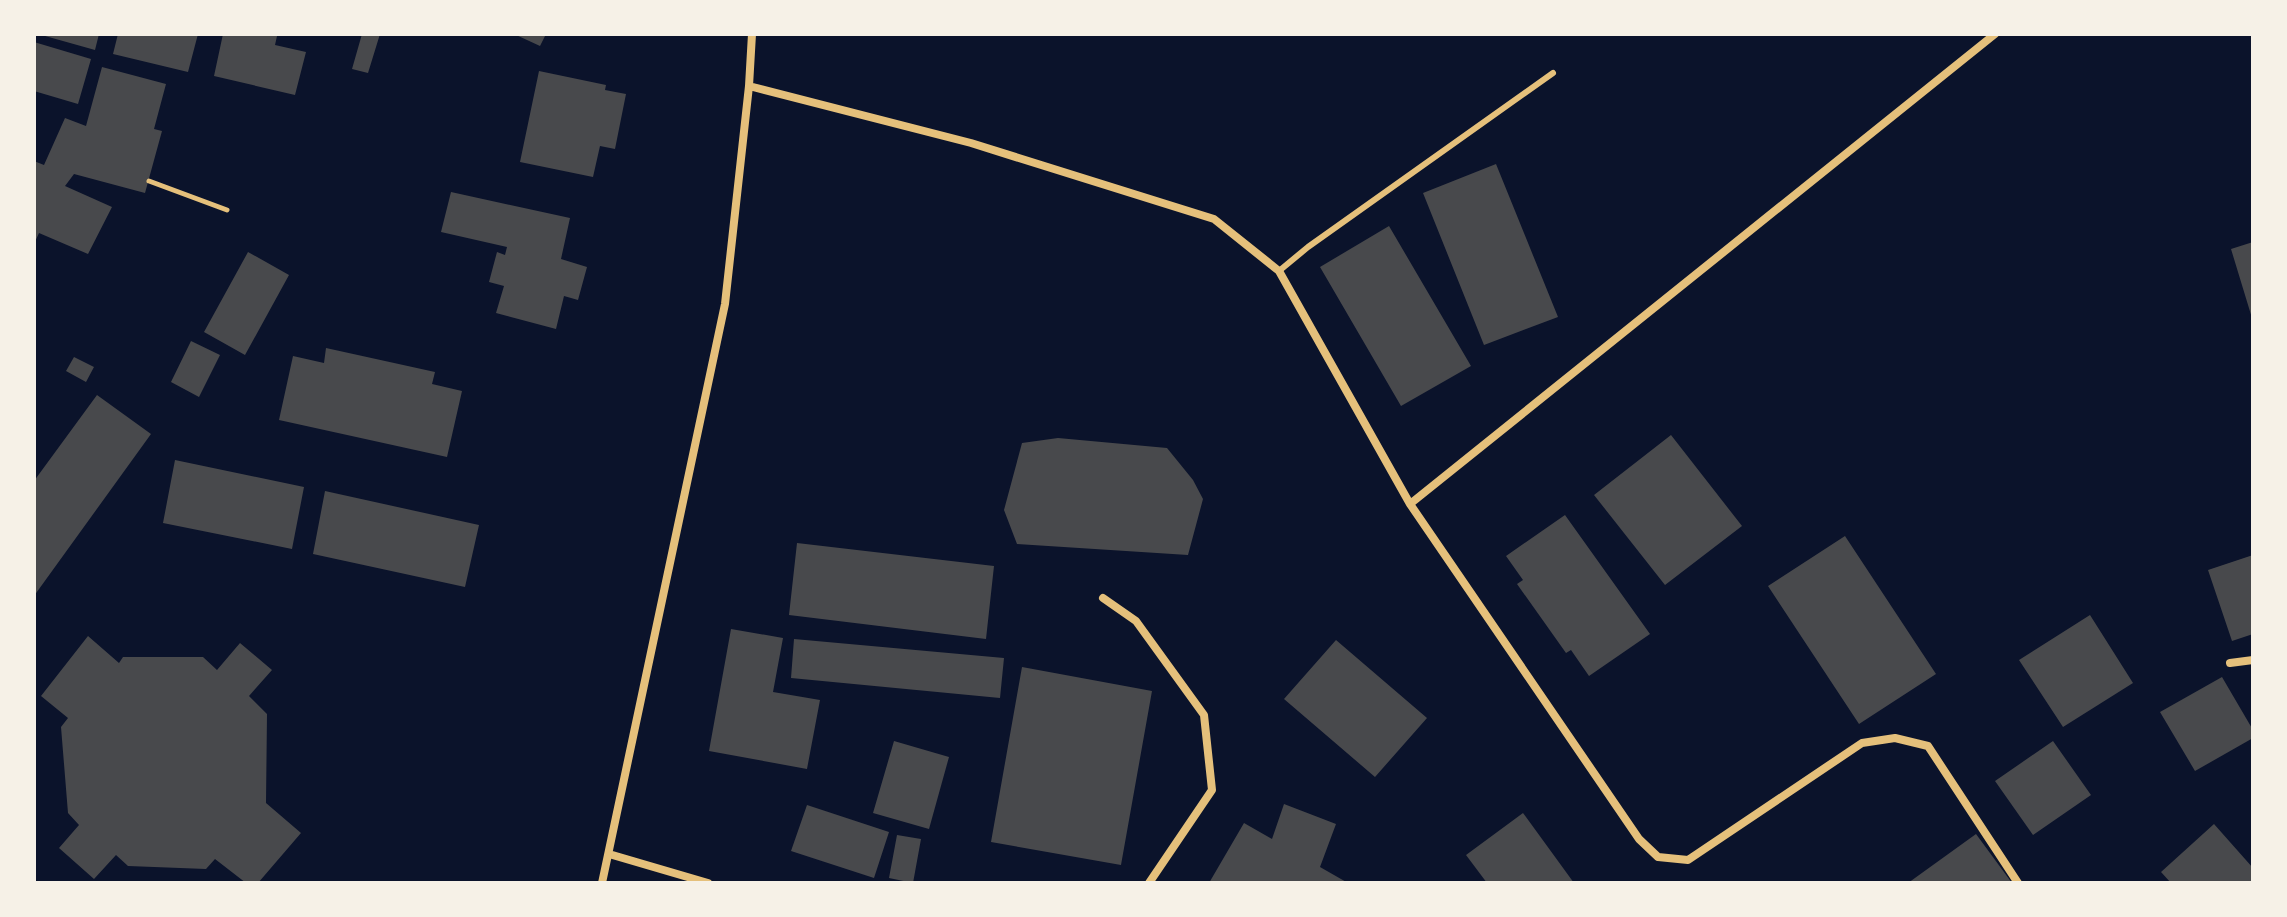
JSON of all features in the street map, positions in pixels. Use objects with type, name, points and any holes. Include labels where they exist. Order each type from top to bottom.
[{"type":"street","points":[[602,883],[725,304],[752,34]]},
{"type":"street","points":[[1410,504],[1995,34]]},
{"type":"street","points":[[749,86],[971,143],[1214,219],[1279,271],[1410,504],[1639,839],[1658,857],[1688,860],[1862,743],[1895,738],[1928,746],[2018,883]]},
{"type":"street","points":[[1103,598],[1136,621],[1204,715],[1212,790],[1149,883]]},
{"type":"street","points":[[2230,663],[2253,660]]},
{"type":"street","points":[[609,854],[708,883]]},
{"type":"lane","points":[[1279,271],[1308,247],[1553,73]]},
{"type":"path","points":[[149,181],[227,210]]},
{"type":"water","points":[[34,34],[2253,34],[2253,883],[34,883]]},
{"type":"building","points":[[38,34],[99,34],[95,50]]},
{"type":"building","points":[[118,34],[198,34],[188,72],[113,54]]},
{"type":"building","points":[[223,34],[270,34],[277,36],[275,45],[306,52],[295,95],[214,76]]},
{"type":"building","points":[[362,34],[380,34],[368,73],[352,69]]},
{"type":"building","points":[[514,34],[546,34],[540,46]]},
{"type":"building","points":[[34,42],[91,59],[78,104],[34,91]]},
{"type":"building","points":[[102,67],[166,84],[154,129],[162,131],[145,193],[74,174],[65,186],[112,207],[88,254],[39,233],[34,244],[34,161],[44,165],[65,118],[86,126]]},
{"type":"building","points":[[539,71],[606,85],[605,90],[626,94],[615,149],[600,146],[593,177],[520,162]]},
{"type":"building","points":[[1496,164],[1558,317],[1484,345],[1423,193]]},
{"type":"building","points":[[451,192],[570,218],[561,259],[587,267],[578,300],[564,296],[556,329],[496,313],[504,286],[489,282],[497,252],[505,255],[507,247],[441,232]]},
{"type":"building","points":[[1389,226],[1471,366],[1401,406],[1320,267]]},
{"type":"building","points":[[2253,242],[2253,318],[2252,318],[2231,249]]},
{"type":"building","points":[[248,252],[289,275],[245,355],[204,332]]},
{"type":"building","points":[[191,341],[220,355],[199,397],[171,382]]},
{"type":"building","points":[[326,348],[435,372],[432,384],[462,391],[447,457],[279,420],[293,356],[324,363]]},
{"type":"building","points":[[74,357],[94,367],[86,382],[66,371]]},
{"type":"building","points":[[97,395],[151,434],[34,596],[34,481]]},
{"type":"building","points":[[1671,435],[1742,526],[1665,585],[1594,495]]},
{"type":"building","points":[[1058,438],[1167,448],[1193,480],[1203,499],[1188,555],[1017,544],[1004,510],[1022,443]]},
{"type":"building","points":[[175,460],[304,487],[292,549],[163,523]]},
{"type":"building","points":[[325,491],[479,525],[465,587],[313,554]]},
{"type":"building","points":[[1565,515],[1650,634],[1589,676],[1571,650],[1566,653],[1517,584],[1523,580],[1506,556]]},
{"type":"building","points":[[1845,536],[1936,674],[1859,724],[1768,586]]},
{"type":"building","points":[[797,543],[994,566],[986,639],[789,615]]},
{"type":"building","points":[[2253,555],[2253,634],[2232,641],[2208,570]]},
{"type":"building","points":[[2090,615],[2133,683],[2063,727],[2019,660]]},
{"type":"building","points":[[731,629],[783,638],[773,692],[820,700],[807,769],[709,751]]},
{"type":"building","points":[[88,636],[119,663],[123,657],[203,657],[217,670],[240,643],[272,670],[249,696],[267,714],[266,803],[301,833],[258,883],[246,883],[215,859],[206,869],[128,866],[116,855],[94,879],[59,848],[79,825],[68,813],[61,727],[68,718],[41,696]]},
{"type":"building","points":[[794,639],[1004,658],[1000,698],[791,678]]},
{"type":"building","points":[[1336,640],[1427,718],[1375,777],[1284,699]]},
{"type":"building","points":[[1022,667],[1152,691],[1121,865],[991,842]]},
{"type":"building","points":[[2222,677],[2253,730],[2253,738],[2195,771],[2160,712]]},
{"type":"building","points":[[894,741],[949,757],[929,829],[873,813]]},
{"type":"building","points":[[2053,741],[2091,795],[2033,835],[1995,781]]},
{"type":"building","points":[[1284,804],[1336,824],[1320,867],[1348,883],[1209,883],[1244,823],[1272,839]]},
{"type":"building","points":[[807,805],[889,832],[874,878],[791,851]]},
{"type":"building","points":[[1523,813],[1574,883],[1487,883],[1466,855]]},
{"type":"building","points":[[2214,824],[2253,868],[2253,879],[2249,883],[2171,883],[2161,872]]},
{"type":"building","points":[[1976,834],[2012,883],[1908,883]]},
{"type":"building","points":[[897,835],[921,839],[913,883],[889,878]]}]
